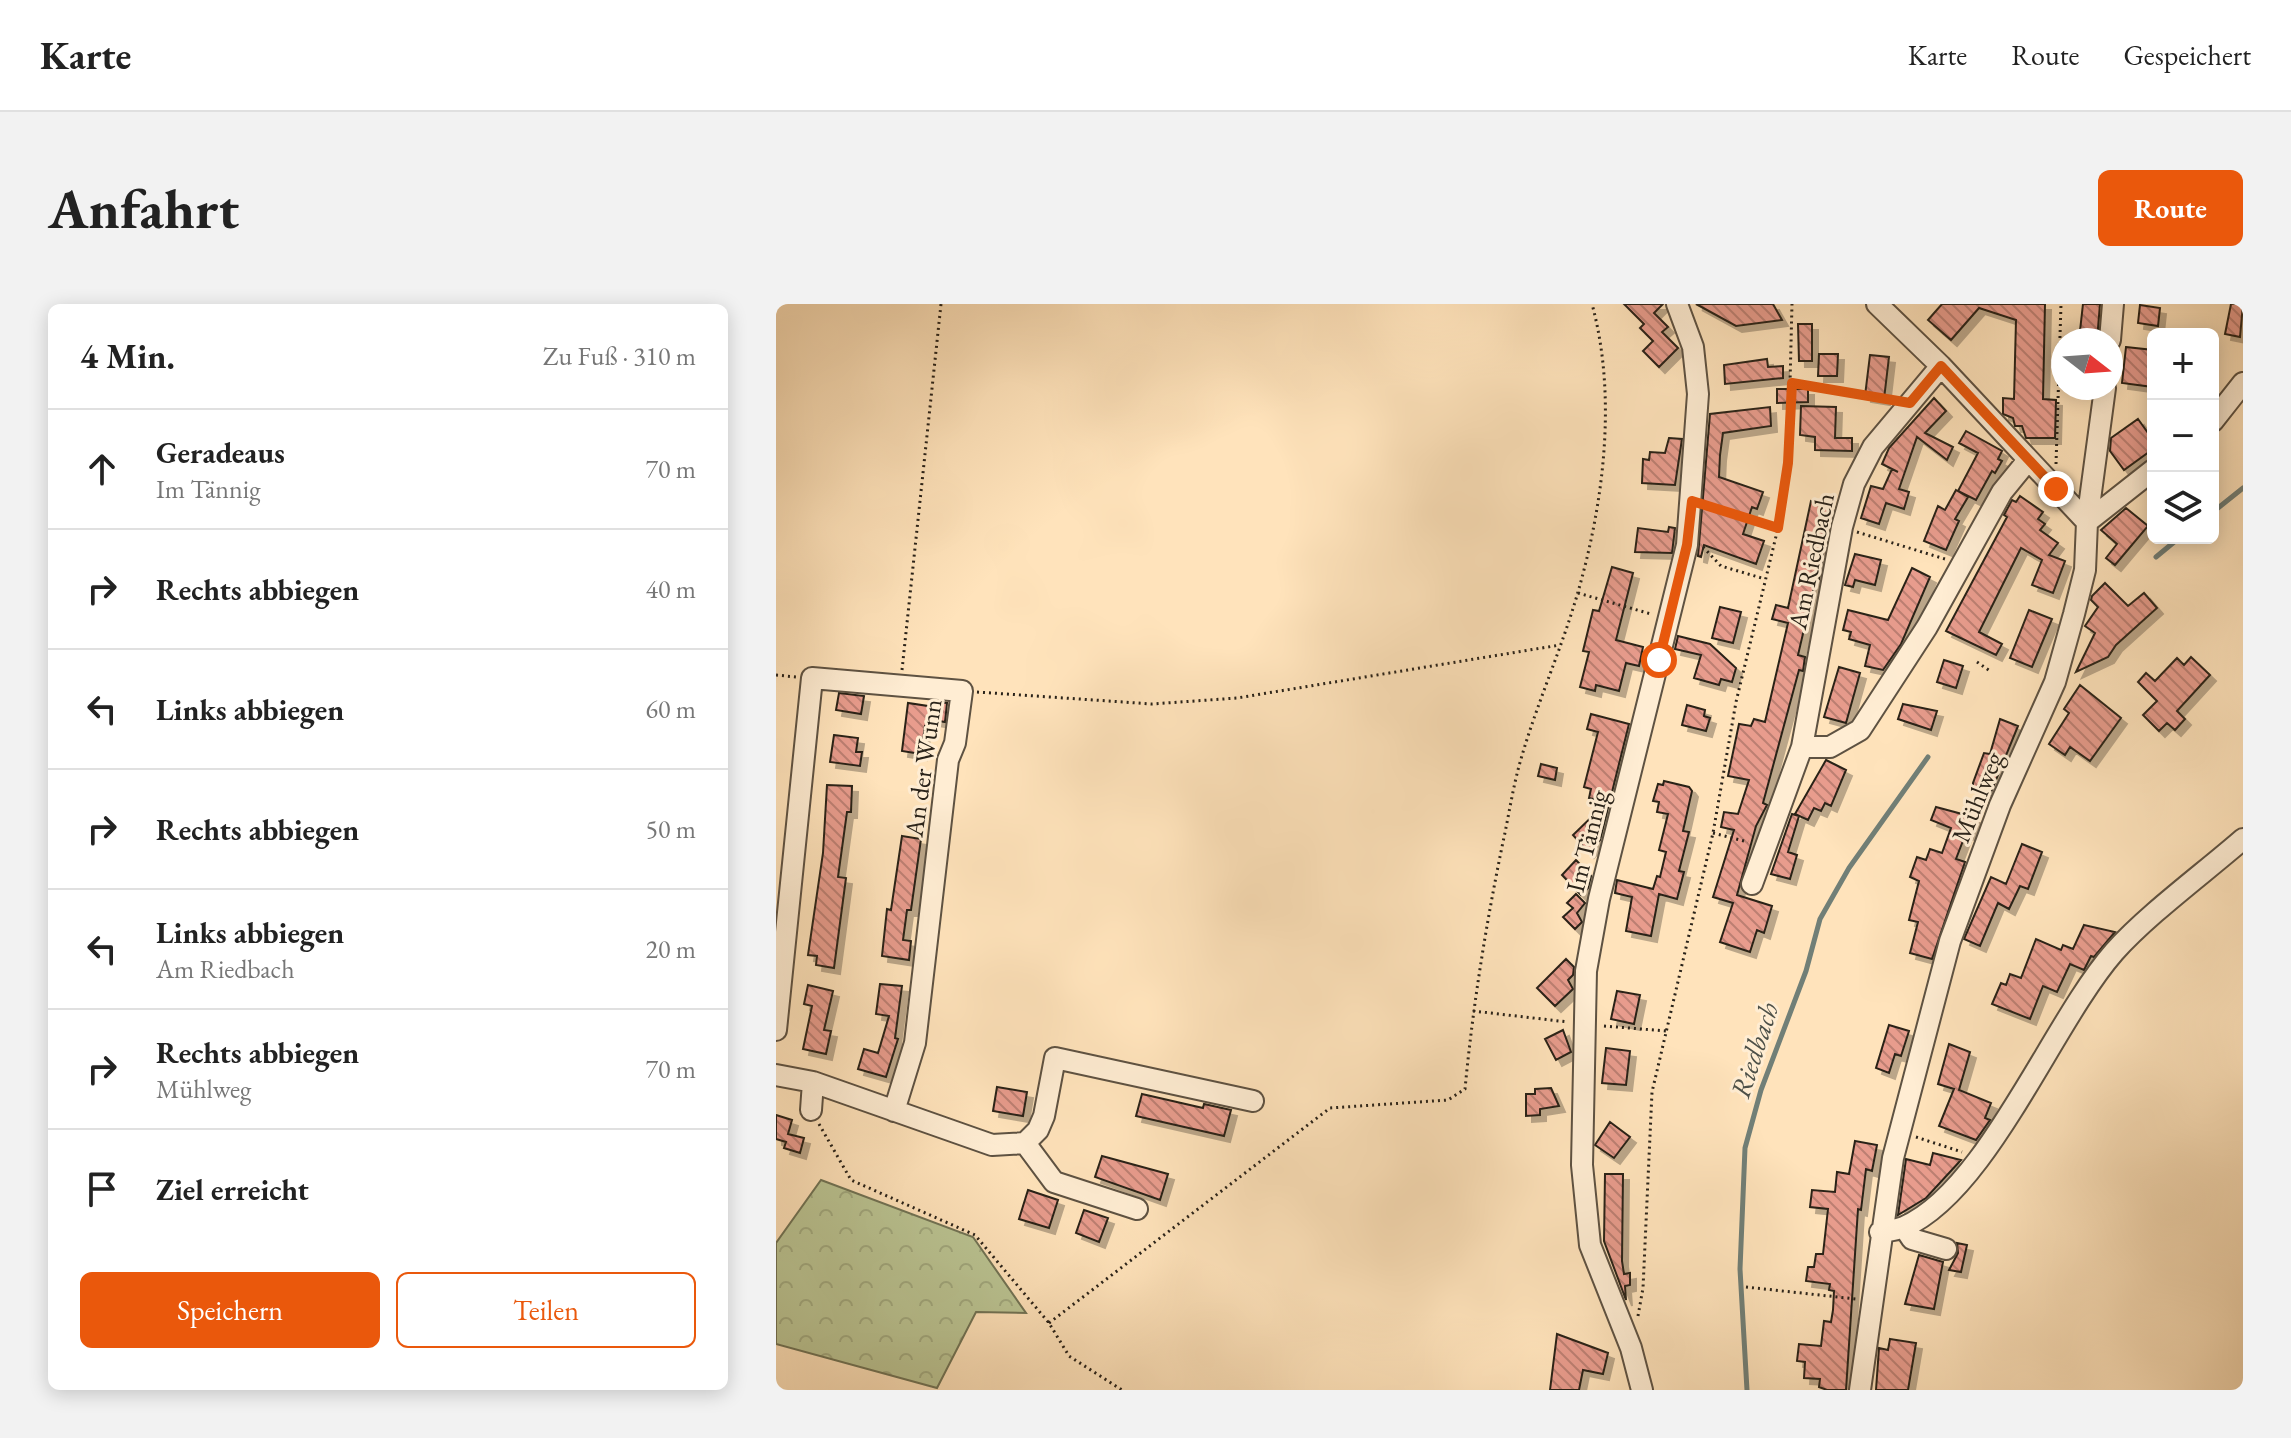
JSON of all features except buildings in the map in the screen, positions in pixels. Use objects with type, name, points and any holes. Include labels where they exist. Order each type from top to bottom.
[{"type":"street","name":"Im Tännig","points":[[1642,1390],[1631,1348],[1590,1245],[1582,1165],[1586,971],[1599,899],[1687,545],[1698,394],[1693,347],[1677,304]]},
{"type":"street","points":[[1877,304],[1941,366],[2087,522],[2150,472]]},
{"type":"street","points":[[2111,328],[2113,304]]},
{"type":"street","name":"Am Riedbach","points":[[1752,884],[1802,747],[1842,527],[1854,484],[1873,447],[1941,366]]},
{"type":"street","points":[[2219,413],[2243,383]]},
{"type":"street","name":"Mühlweg","points":[[1860,1390],[1880,1232],[1900,1132],[1950,941],[2000,805],[2055,682],[2085,570],[2087,522],[2103,400]]},
{"type":"street","points":[[1802,747],[1830,747],[1860,730],[1927,627],[2002,492],[2028,460]]},
{"type":"street","name":"An der Wunn","points":[[776,1030],[812,678],[962,691],[955,743],[948,760],[915,1043],[894,1111]]},
{"type":"street","points":[[1880,1232],[1904,1227],[1942,1200],[1981,1158],[2051,1042],[2114,952],[2243,839]]},
{"type":"street","points":[[776,1075],[813,1082],[992,1145],[1025,1143],[1038,1130],[1044,1116],[1055,1058],[1253,1101]]},
{"type":"street","points":[[811,1110],[813,1082]]},
{"type":"street","points":[[1025,1143],[1054,1182],[1137,1209]]},
{"type":"street","points":[[1904,1227],[1912,1239],[1946,1249]]},
{"type":"path","points":[[900,685],[941,304]]},
{"type":"path","points":[[1049,1323],[1330,1108],[1448,1100],[1465,1089],[1486,925],[1520,761],[1578,593],[1592,535],[1602,471],[1603,346],[1592,304]]},
{"type":"path","points":[[1637,1318],[1643,1288],[1652,1092],[1713,833],[1736,702],[1778,528],[1788,463],[1792,304]]},
{"type":"path","points":[[2056,489],[2061,304]]},
{"type":"path","points":[[1792,383],[1910,403]]},
{"type":"path","points":[[1692,501],[1778,528]]},
{"type":"path","points":[[1842,527],[1962,565]]},
{"type":"path","points":[[1687,545],[1705,548],[1721,566],[1765,579]]},
{"type":"path","points":[[1578,593],[1669,619]]},
{"type":"path","points":[[962,691],[1152,704],[1237,698],[1560,645]]},
{"type":"path","points":[[1977,662],[1990,671]]},
{"type":"path","points":[[1713,833],[1765,846]]},
{"type":"path","points":[[811,1110],[851,1180],[975,1235],[1049,1323],[1069,1356],[1122,1390]]},
{"type":"path","points":[[1900,1132],[1981,1158]]},
{"type":"path","points":[[1746,1287],[1871,1300]]},
{"type":"green space","points":[[821,1180],[973,1237],[1026,1313],[976,1312],[937,1388],[776,1344],[776,1243]]},
{"type":"waterway","name":"Riedbach","points":[[2219,507],[2243,488]]},
{"type":"waterway","name":"Riedbach","points":[[2156,557],[2172,544]]},
{"type":"waterway","name":"Riedbach","points":[[1747,1390],[1740,1269],[1745,1148],[1761,1090],[1806,971],[1820,919],[1849,868],[1928,757]]},
{"type":"route","points":[[1659,660],[1687,545],[1692,501],[1778,528],[1788,463],[1792,383],[1871,399],[1910,403],[1941,366],[2056,489]]}]
